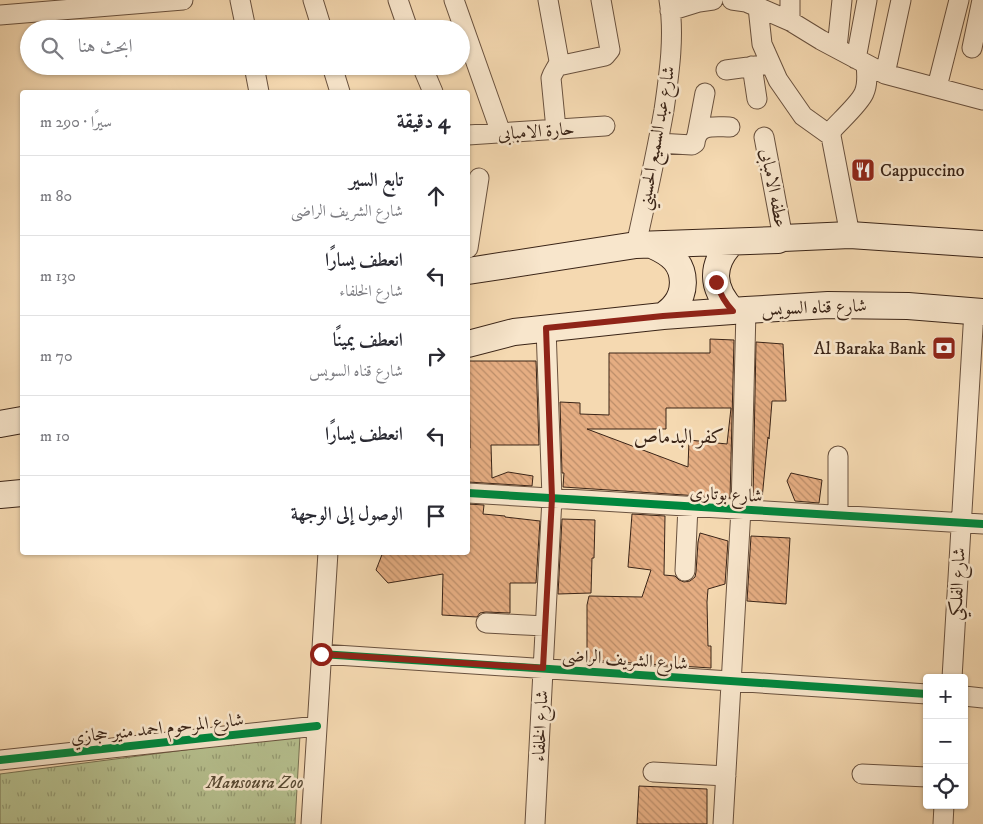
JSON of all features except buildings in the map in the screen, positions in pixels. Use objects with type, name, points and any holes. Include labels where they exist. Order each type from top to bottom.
[{"type":"main road","points":[[470,271],[644,245],[778,240],[783,238],[850,235],[983,244]]},
{"type":"main road","points":[[732,242],[724,250],[719,260],[716,282],[719,293],[725,302],[740,310]]},
{"type":"main road","points":[[644,245],[666,251],[677,262],[683,276],[682,291],[675,305],[663,316]]},
{"type":"main road","name":"شارع قناه السويس","points":[[470,343],[514,332],[546,328],[740,310],[828,305],[908,306],[978,311]]},
{"type":"main road","points":[[0,424],[20,420]]},
{"type":"main road","points":[[0,496],[20,493]]},
{"type":"street","points":[[0,15],[26,6],[183,0]]},
{"type":"street","points":[[240,0],[244,20]]},
{"type":"street","points":[[313,0],[319,20]]},
{"type":"street","points":[[398,0],[405,20]]},
{"type":"street","points":[[454,0],[461,20]]},
{"type":"street","points":[[548,0],[558,52],[558,66]]},
{"type":"street","points":[[556,129],[551,78],[553,72],[558,66],[605,56],[610,50],[601,0]]},
{"type":"street","points":[[790,0],[790,21]]},
{"type":"street","points":[[837,48],[842,0]]},
{"type":"street","points":[[850,235],[831,136],[832,130],[864,93],[867,77],[861,62],[867,0]]},
{"type":"street","points":[[885,74],[901,0]]},
{"type":"street","points":[[937,88],[959,0]]},
{"type":"street","points":[[948,44],[977,49],[982,0]]},
{"type":"street","points":[[670,6],[704,1]]},
{"type":"street","points":[[745,2],[790,21],[885,74],[983,100]]},
{"type":"street","points":[[745,2],[762,44],[758,99]]},
{"type":"street","name":"شارع عبد السميع الحسيني","points":[[644,245],[670,69],[670,6]]},
{"type":"street","points":[[470,45],[501,133]]},
{"type":"street","points":[[726,70],[761,65],[778,80],[804,116],[831,136]]},
{"type":"street","points":[[256,75],[259,90]]},
{"type":"street","points":[[339,75],[340,90]]},
{"type":"street","points":[[425,75],[431,90]]},
{"type":"street","points":[[658,143],[692,145],[696,143],[705,93]]},
{"type":"street","name":"حارة الامبابى","points":[[470,136],[605,126]]},
{"type":"street","points":[[697,134],[706,127],[730,126]]},
{"type":"street","name":"عطفه الامبابى","points":[[764,137],[783,238]]},
{"type":"street","points":[[470,235],[479,178]]},
{"type":"street","points":[[723,824],[741,509],[740,310]]},
{"type":"street","name":"شارع الفلكي","points":[[952,674],[961,523],[978,311]]},
{"type":"street","name":"شارع الخلفاء","points":[[534,824],[552,498],[546,328]]},
{"type":"street","points":[[838,456],[838,515]]},
{"type":"street","name":"شارع بوتارى","points":[[470,493],[983,524]]},
{"type":"street","points":[[685,571],[688,506]]},
{"type":"street","points":[[311,824],[328,555]]},
{"type":"street","points":[[486,623],[545,626]]},
{"type":"street","name":"شارع الشريف الراضى","points":[[321,654],[923,694]]},
{"type":"street","points":[[968,696],[983,698]]},
{"type":"street","name":"شارع المرحوم احمد منير حجازي","points":[[0,760],[317,726]]},
{"type":"street","points":[[653,772],[726,776]]},
{"type":"street","points":[[862,774],[923,777]]},
{"type":"street","points":[[943,824],[944,809]]},
{"type":"green space","name":"Mansoura Zoo","points":[[300,735],[295,824],[0,824],[0,774]]},
{"type":"cycle path","points":[[470,493],[983,524]]},
{"type":"cycle path","points":[[321,654],[923,694]]},
{"type":"cycle path","points":[[0,760],[317,726]]},
{"type":"place","name":"Cappuccino","points":[[863,170]]},
{"type":"place","name":"Al Baraka Bank","points":[[944,348]]},
{"type":"district","name":"كفر البدماص","points":[[679,436]]},
{"type":"route","points":[[321,654],[543,668],[552,498],[546,328],[733,311],[719,293],[716,282]]}]
